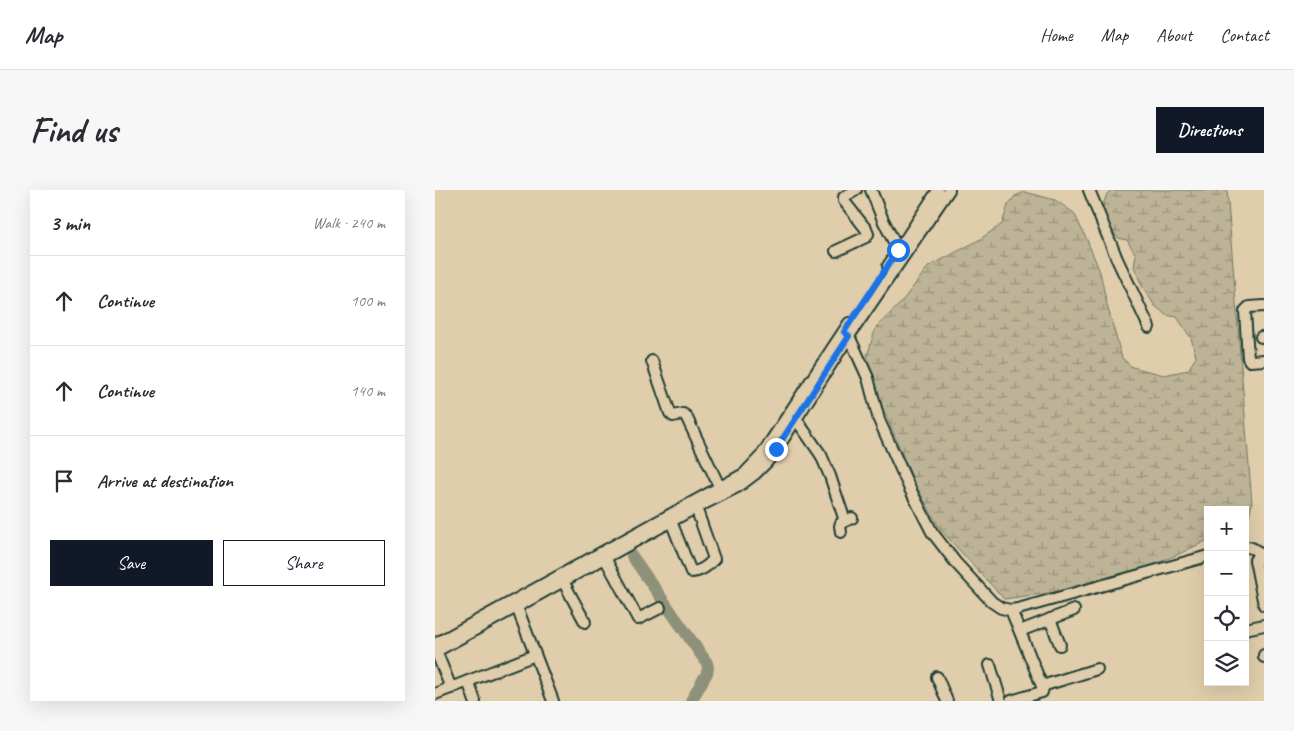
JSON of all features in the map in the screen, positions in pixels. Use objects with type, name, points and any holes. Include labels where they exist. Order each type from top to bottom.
[{"type":"street","points":[[835,251],[866,237],[868,234],[844,200],[844,197],[856,190]]},
{"type":"street","points":[[871,190],[898,250]]},
{"type":"street","points":[[451,688],[435,649],[695,505],[739,486],[767,462],[796,419],[898,250],[938,190]]},
{"type":"street","points":[[515,603],[563,581],[671,522],[744,474],[761,456],[949,190]]},
{"type":"street","points":[[1089,190],[1117,258],[1149,327]]},
{"type":"street","points":[[1264,306],[1249,307],[1245,311],[1248,358],[1253,362],[1264,360]]},
{"type":"street","points":[[846,334],[865,371],[879,420],[909,487],[932,532],[956,563],[992,602],[1001,608],[1011,610],[1204,557]]},
{"type":"street","points":[[652,361],[670,413],[673,416],[683,414],[686,416],[720,488]]},
{"type":"street","points":[[796,419],[821,455],[831,476],[847,518],[841,523],[841,532]]},
{"type":"street","points":[[671,522],[691,572],[708,566],[714,559],[695,505]]},
{"type":"street","points":[[1249,548],[1257,550],[1262,556],[1255,560],[1264,605]]},
{"type":"street","points":[[605,558],[638,619],[660,608]]},
{"type":"street","points":[[563,581],[585,622]]},
{"type":"street","points":[[515,603],[553,701]]},
{"type":"street","points":[[1011,610],[1043,688],[1042,692],[1011,701]]},
{"type":"street","points":[[1020,631],[1074,610]]},
{"type":"street","points":[[1050,619],[1060,645]]},
{"type":"street","points":[[1249,628],[1264,625]]},
{"type":"street","points":[[438,701],[435,694],[535,655]]},
{"type":"street","points":[[990,665],[1001,701]]},
{"type":"street","points":[[1042,686],[1097,669]]},
{"type":"street","points":[[937,677],[947,701]]},
{"type":"street","points":[[467,681],[475,701]]},
{"type":"green space","points":[[1111,190],[1227,190],[1252,504],[1249,516],[1249,506],[1204,506],[1204,542],[1177,555],[1099,586],[1004,599],[940,529],[914,482],[878,396],[867,356],[876,327],[900,304],[928,267],[979,240],[1002,224],[1008,205],[1015,196],[1025,192],[1055,200],[1074,213],[1100,272],[1122,358],[1132,367],[1164,375],[1188,370],[1196,357],[1191,338],[1177,317],[1166,315],[1155,306],[1142,286],[1134,267],[1136,255],[1127,240],[1118,238],[1106,222],[1103,205],[1107,194]]},
{"type":"waterway","points":[[632,556],[707,663],[707,673],[691,701]]},
{"type":"route","points":[[776,449],[849,336],[844,332],[898,250]]}]
